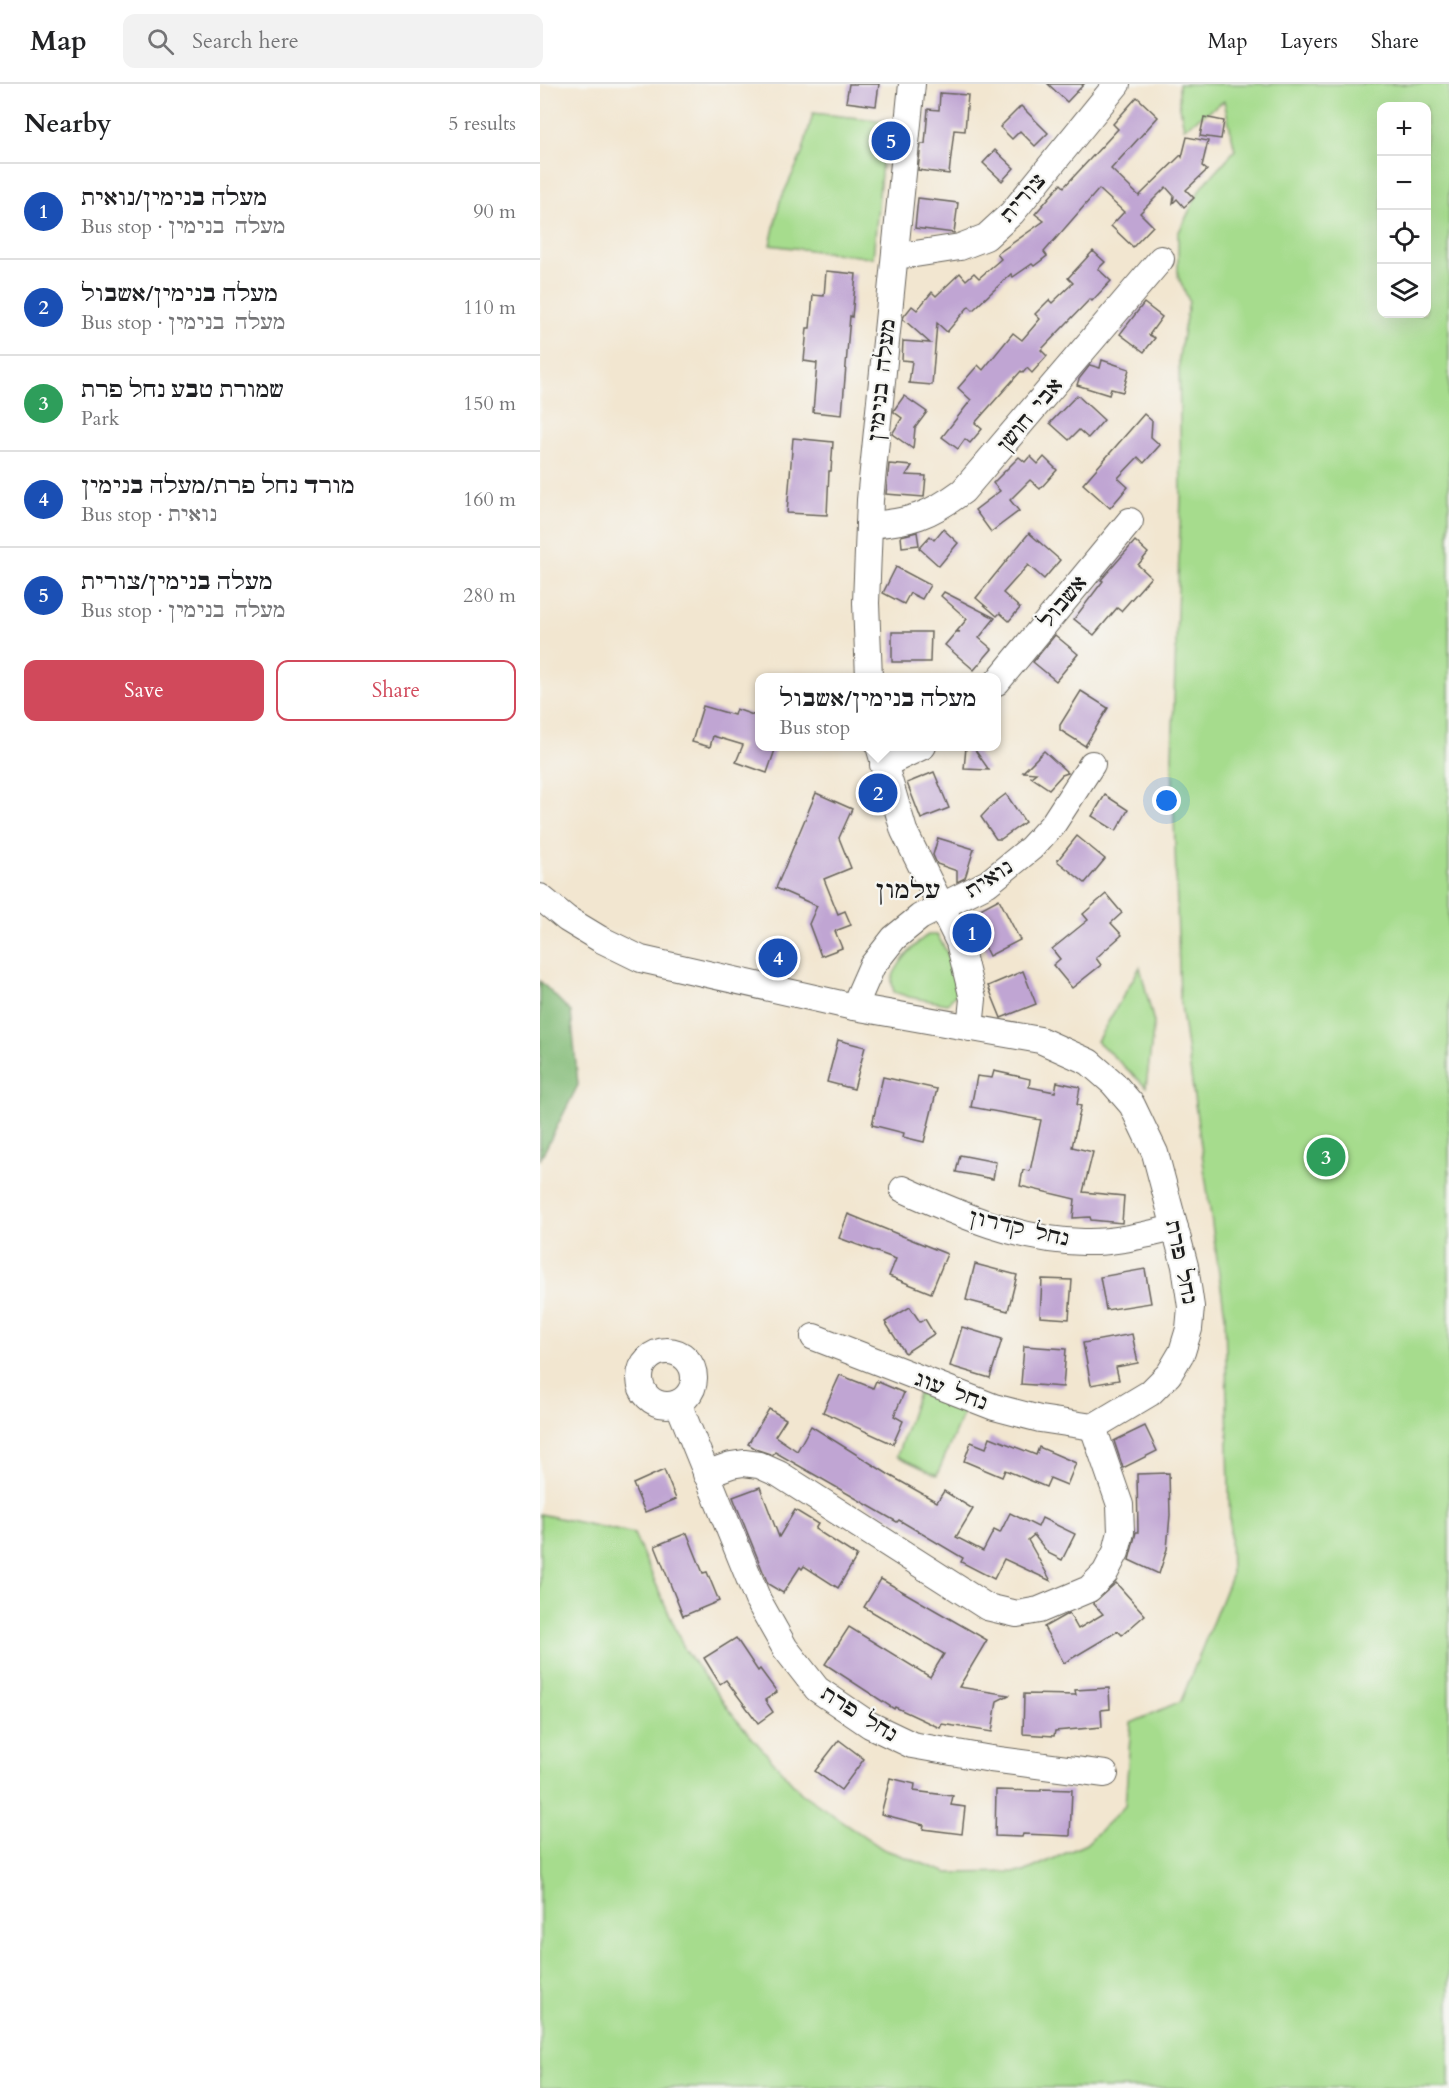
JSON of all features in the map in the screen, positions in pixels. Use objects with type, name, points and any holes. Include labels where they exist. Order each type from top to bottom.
[{"type":"street","name":"מעלה בנימין","points":[[869,673],[866,603],[869,525],[912,84]]},
{"type":"street","name":"צורית","points":[[895,255],[960,246],[986,237],[1012,213],[1117,84]]},
{"type":"street","name":"אבי חושן","points":[[869,525],[919,518],[942,507],[963,491],[1161,259]]},
{"type":"street","name":"אשבול","points":[[1001,676],[1130,521]]},
{"type":"street","points":[[904,751],[881,756],[904,831],[921,870],[959,942],[974,999],[970,1028]]},
{"type":"street","name":"נואית","points":[[854,1007],[872,966],[894,938],[920,917],[988,884],[1031,849],[1053,824],[1092,764]]},
{"type":"street","name":"נחל פרת","points":[[540,897],[567,919],[600,939],[641,959],[854,1007],[1040,1040],[1089,1062],[1113,1083],[1132,1105],[1155,1153],[1189,1286],[1191,1307],[1189,1329],[1182,1352],[1168,1374],[1150,1393],[1093,1427]]},
{"type":"street","name":"נחל קדרון","points":[[903,1189],[955,1213],[992,1226],[1054,1240],[1111,1241],[1175,1228]]},
{"type":"street","name":"נחל עוג","points":[[814,1337],[994,1407],[1040,1419],[1093,1427]]},
{"type":"street","name":"נחל פרת","points":[[678,1403],[758,1600],[785,1648],[817,1689],[870,1725],[912,1745],[992,1759],[1105,1774]]},
{"type":"street","points":[[706,1474],[731,1465],[759,1465],[803,1487],[987,1607],[1017,1614],[1039,1610],[1089,1589],[1105,1573],[1116,1552],[1121,1532],[1120,1505],[1093,1427]]},
{"type":"green space","points":[[1179,84],[1449,84],[1449,2088],[540,2088],[540,1514],[634,1534],[685,1650],[735,1718],[801,1793],[883,1849],[948,1873],[1024,1872],[1086,1844],[1125,1806],[1131,1723],[1181,1701],[1231,1576],[1225,1316],[1180,998],[1172,757],[1181,496],[1179,356],[1189,301],[1178,276],[1178,234],[1200,189],[1235,150],[1224,101],[1184,128],[1179,102]]},
{"type":"green space","points":[[813,113],[886,121],[873,258],[770,245],[780,201],[802,154]]},
{"type":"green space","points":[[928,935],[937,935],[953,970],[957,993],[947,1004],[894,992],[892,981],[896,969],[912,949]]},
{"type":"green space","points":[[1140,967],[1154,1023],[1146,1087],[1097,1041]]},
{"type":"green space","points":[[540,981],[571,1012],[578,1085],[540,1160]]},
{"type":"green space","points":[[918,1393],[965,1409],[937,1475],[897,1456]]},
{"type":"building","points":[[849,84],[879,84],[876,106],[846,102]]},
{"type":"building","points":[[1048,84],[1084,84],[1067,102]]},
{"type":"building","points":[[940,93],[968,95],[965,131],[954,130],[949,174],[918,170],[921,144],[925,144],[928,109],[939,110]]},
{"type":"building","points":[[1137,97],[1158,117],[1111,169],[1139,196],[1181,155],[1182,157],[1187,137],[1208,141],[1202,166],[1207,170],[1186,190],[1194,198],[1184,207],[1177,199],[1173,203],[1174,196],[1166,187],[1140,213],[1153,226],[1133,247],[1111,226],[1124,212],[1099,189],[1044,252],[1047,256],[1013,277],[1011,274],[973,310],[969,306],[947,332],[937,323],[932,385],[909,383],[912,361],[902,360],[903,341],[930,343],[903,319],[904,316],[912,306],[917,310],[932,292],[936,296],[960,273],[966,280],[974,273],[979,278],[1001,259],[997,254],[1044,221],[1035,214],[1061,184],[1064,187],[1118,129],[1113,124]]},
{"type":"building","points":[[1021,106],[1048,133],[1035,146],[1020,131],[1012,139],[1000,127]]},
{"type":"building","points":[[1204,117],[1224,121],[1221,139],[1200,136]]},
{"type":"building","points":[[995,150],[1014,168],[1002,181],[983,163]]},
{"type":"building","points":[[918,198],[958,203],[954,233],[915,228]]},
{"type":"building","points":[[1093,251],[1105,262],[1098,269],[1111,281],[1092,301],[1090,299],[1041,350],[1047,356],[1032,373],[1027,368],[1023,373],[1021,371],[975,423],[982,429],[970,443],[965,439],[958,449],[942,437],[971,400],[958,388],[978,365],[983,370],[1013,333],[1022,340],[1040,319],[1035,314],[1049,300],[1052,303],[1073,283],[1068,278]]},
{"type":"building","points":[[826,271],[856,274],[852,317],[850,316],[842,415],[813,412],[817,363],[804,361],[813,295],[824,296]]},
{"type":"building","points":[[1144,303],[1162,317],[1149,335],[1155,338],[1144,352],[1120,334]]},
{"type":"building","points":[[1102,360],[1129,369],[1123,392],[1111,389],[1109,395],[1077,385],[1090,365],[1100,368]]},
{"type":"building","points":[[1077,395],[1104,420],[1088,438],[1079,430],[1069,440],[1050,423]]},
{"type":"building","points":[[904,396],[927,412],[915,428],[913,449],[892,434],[902,418],[894,410]]},
{"type":"building","points":[[1144,414],[1152,421],[1151,437],[1160,445],[1144,463],[1138,457],[1118,478],[1128,487],[1110,508],[1083,484]]},
{"type":"building","points":[[793,438],[833,442],[827,515],[787,513]]},
{"type":"building","points":[[1030,456],[1038,464],[1044,457],[1057,470],[1040,489],[1030,480],[1010,500],[1019,511],[991,532],[975,510],[1000,491],[993,483],[1019,457],[1025,462]]},
{"type":"building","points":[[889,464],[912,466],[906,475],[926,476],[924,497],[886,494]]},
{"type":"building","points":[[943,529],[958,543],[939,566],[919,548],[930,536],[934,540]]},
{"type":"building","points":[[917,532],[919,545],[902,547],[901,536]]},
{"type":"building","points":[[1029,533],[1060,560],[1044,579],[1028,565],[1003,593],[1020,608],[1009,621],[1000,613],[997,616],[976,598]]},
{"type":"building","points":[[1135,541],[1148,553],[1138,565],[1151,577],[1121,611],[1117,608],[1094,635],[1074,619],[1103,581],[1101,580]]},
{"type":"building","points":[[896,567],[930,585],[922,599],[910,593],[904,604],[883,593]]},
{"type":"building","points":[[944,592],[995,618],[979,638],[992,649],[974,670],[945,645],[956,632],[960,632],[957,631],[967,619],[941,596]]},
{"type":"building","points":[[892,632],[931,632],[930,662],[892,662]]},
{"type":"building","points":[[1055,635],[1078,654],[1056,681],[1033,662]]},
{"type":"building","points":[[1081,691],[1108,708],[1085,746],[1060,730],[1060,725]]},
{"type":"building","points":[[703,706],[734,715],[736,709],[755,716],[755,751],[775,751],[767,773],[736,762],[743,745],[713,736],[710,747],[692,742]]},
{"type":"building","points":[[966,751],[976,751],[989,770],[964,769]]},
{"type":"building","points":[[1044,751],[1068,773],[1062,775],[1049,789],[1031,777],[1036,773],[1023,772]]},
{"type":"building","points":[[934,772],[949,808],[921,819],[907,783]]},
{"type":"building","points":[[816,793],[852,809],[839,838],[851,868],[824,879],[838,914],[845,911],[851,925],[835,931],[842,948],[821,956],[809,924],[817,906],[776,888]]},
{"type":"building","points":[[1006,794],[1025,822],[1001,839],[996,839],[981,817]]},
{"type":"building","points":[[1105,795],[1128,810],[1116,831],[1092,816]]},
{"type":"building","points":[[1077,836],[1105,859],[1085,883],[1057,861]]},
{"type":"building","points":[[938,838],[974,849],[965,878],[957,882],[957,871],[937,864],[933,855]]},
{"type":"building","points":[[1106,894],[1122,913],[1111,923],[1122,935],[1096,958],[1101,965],[1072,988],[1053,965],[1060,959],[1052,949],[1088,920],[1083,914]]},
{"type":"building","points":[[999,899],[1020,940],[989,956],[969,915]]},
{"type":"building","points":[[1023,971],[1036,1004],[1001,1018],[988,986]]},
{"type":"building","points":[[838,1040],[865,1047],[854,1089],[827,1082]]},
{"type":"building","points":[[994,1071],[1030,1079],[1029,1087],[1055,1092],[1057,1082],[1080,1087],[1077,1105],[1081,1106],[1072,1147],[1093,1152],[1083,1192],[1124,1196],[1122,1223],[1091,1220],[1090,1217],[1073,1218],[1075,1199],[1020,1186],[1023,1170],[1030,1171],[1041,1120],[971,1107],[977,1076],[992,1078]]},
{"type":"building","points":[[883,1077],[937,1089],[924,1142],[903,1137],[904,1133],[872,1125]]},
{"type":"building","points":[[960,1155],[996,1162],[993,1179],[956,1172]]},
{"type":"building","points":[[848,1214],[947,1254],[931,1293],[889,1276],[896,1259],[839,1238]]},
{"type":"building","points":[[975,1264],[1017,1275],[1008,1311],[966,1300]]},
{"type":"building","points":[[1145,1269],[1151,1303],[1106,1310],[1100,1277]]},
{"type":"building","points":[[1042,1279],[1072,1280],[1069,1319],[1040,1317]]},
{"type":"building","points":[[910,1307],[920,1322],[925,1319],[934,1334],[905,1353],[885,1322]]},
{"type":"building","points":[[962,1327],[1002,1339],[990,1378],[950,1366]]},
{"type":"building","points":[[1132,1334],[1138,1363],[1116,1367],[1119,1380],[1091,1385],[1083,1343]]},
{"type":"building","points":[[1024,1346],[1066,1349],[1063,1387],[1021,1384]]},
{"type":"building","points":[[840,1375],[873,1388],[876,1381],[904,1393],[894,1416],[903,1421],[893,1444],[823,1412]]},
{"type":"building","points":[[769,1409],[786,1419],[775,1436],[797,1451],[811,1426],[937,1502],[944,1491],[973,1509],[956,1537],[983,1551],[994,1530],[1000,1533],[1010,1513],[1038,1527],[1042,1518],[1075,1534],[1062,1560],[1048,1553],[1034,1535],[1028,1540],[1051,1581],[1004,1559],[994,1579],[961,1562],[963,1558],[899,1520],[897,1522],[775,1452],[773,1455],[748,1444]]},
{"type":"building","points":[[1145,1426],[1157,1451],[1123,1468],[1114,1441]]},
{"type":"building","points":[[990,1437],[1036,1455],[1039,1447],[1076,1463],[1067,1485],[1050,1478],[1046,1487],[1005,1470],[1002,1477],[964,1461],[971,1442],[986,1448]]},
{"type":"building","points":[[664,1470],[676,1499],[645,1512],[633,1484]]},
{"type":"building","points":[[1169,1473],[1170,1515],[1167,1549],[1159,1574],[1129,1560],[1136,1532],[1138,1532],[1137,1474]]},
{"type":"building","points":[[760,1487],[779,1537],[795,1510],[818,1524],[815,1529],[857,1556],[838,1588],[804,1566],[802,1569],[800,1567],[783,1593],[768,1584],[733,1497]]},
{"type":"building","points":[[687,1533],[703,1573],[707,1572],[719,1601],[683,1616],[655,1546]]},
{"type":"building","points":[[881,1579],[987,1640],[959,1687],[1009,1695],[997,1701],[992,1732],[942,1724],[940,1728],[895,1707],[894,1709],[825,1664],[849,1627],[930,1677],[944,1654],[864,1607]]},
{"type":"building","points":[[1116,1583],[1145,1615],[1122,1635],[1118,1631],[1064,1663],[1044,1627],[1069,1613],[1078,1629],[1103,1614],[1093,1603]]},
{"type":"building","points":[[736,1638],[758,1671],[760,1669],[777,1692],[765,1700],[773,1712],[758,1723],[726,1680],[720,1684],[704,1658]]},
{"type":"building","points":[[1109,1688],[1110,1709],[1101,1710],[1102,1727],[1055,1731],[1054,1736],[1023,1734],[1024,1694],[1076,1695],[1075,1690]]},
{"type":"building","points":[[839,1740],[864,1759],[841,1790],[815,1771]]},
{"type":"building","points":[[890,1778],[915,1784],[914,1791],[953,1796],[951,1805],[965,1807],[962,1834],[923,1829],[924,1825],[881,1814]]},
{"type":"building","points":[[1041,1789],[1072,1790],[1070,1836],[1023,1834],[1022,1837],[995,1836],[996,1790],[1041,1791]]},
{"type":"place","name":"מעלה בנימין/צורית","points":[[891,141]]},
{"type":"place","name":"מעלה בנימין/אשבול","points":[[878,793]]},
{"type":"place","name":"מעלה בנימין/נואית","points":[[972,933]]},
{"type":"place","name":"מורד נחל פרת/מעלה בנימין","points":[[778,958]]},
{"type":"place","name":"שמורת טבע נחל פרת","points":[[1326,1157]]},
{"type":"district","name":"עלמון","points":[[908,890]]}]
